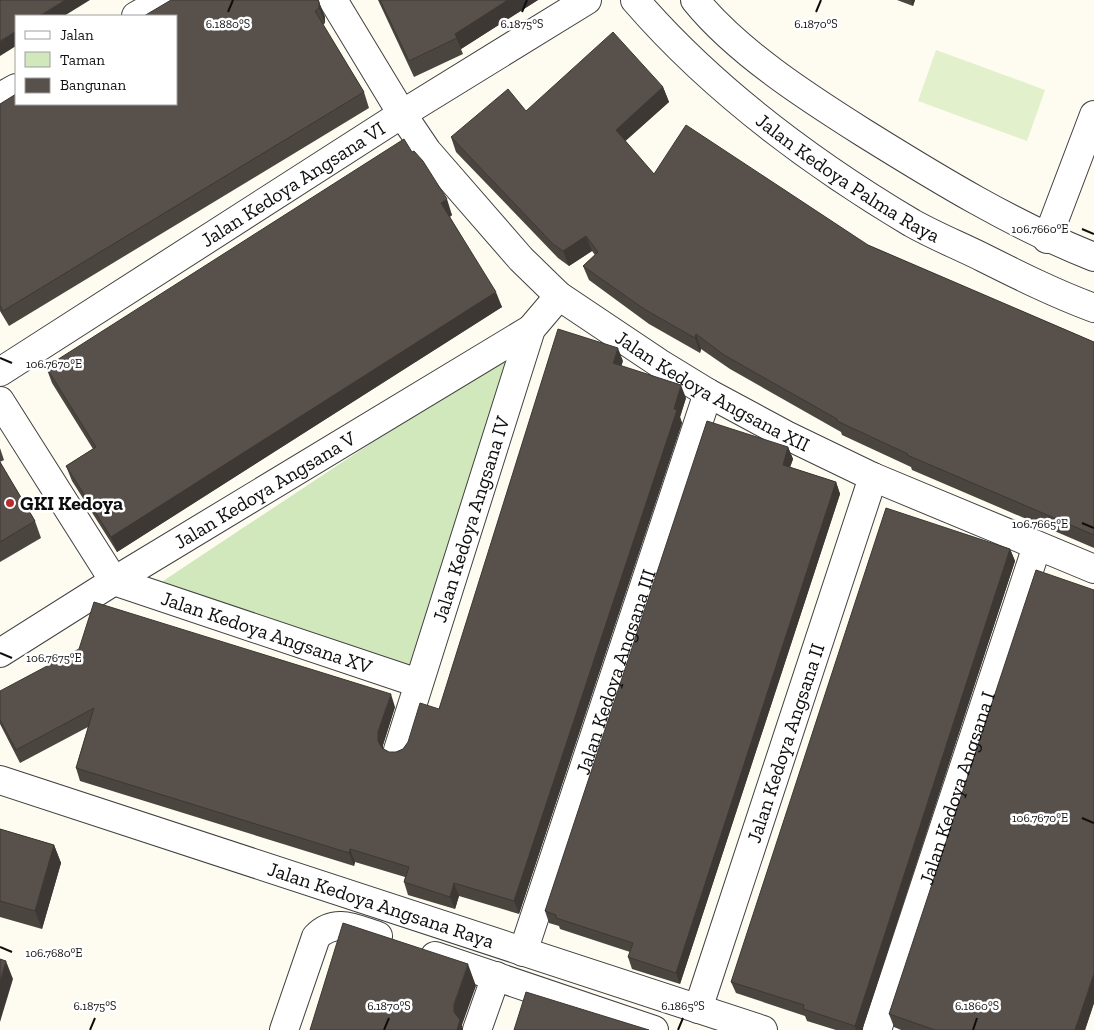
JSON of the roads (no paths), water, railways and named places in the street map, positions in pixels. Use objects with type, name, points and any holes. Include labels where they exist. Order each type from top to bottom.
[{"type":"street","points":[[138,15],[164,0]]},
{"type":"street","name":"Jalan Kedoya Angsana XII","points":[[333,0],[402,114],[427,150],[509,245],[559,296],[601,326],[708,393],[873,478],[1094,569]]},
{"type":"street","name":"Jalan Kedoya Angsana VI","points":[[0,372],[402,114],[587,0]]},
{"type":"street","name":"Jalan Kedoya Palma Raya","points":[[636,0],[657,25],[727,90],[812,158],[913,223],[1056,294],[1094,308]]},
{"type":"street","name":"Jalan Kedoya Palma Raya","points":[[695,0],[710,19],[798,90],[933,176],[1047,239],[1094,257]]},
{"type":"street","points":[[0,97],[15,89]]},
{"type":"street","points":[[1047,239],[1094,115]]},
{"type":"street","name":"Jalan Kedoya Angsana IV","points":[[398,750],[531,329],[559,296]]},
{"type":"street","name":"Jalan Kedoya Angsana V","points":[[0,653],[114,581],[531,329]]},
{"type":"street","name":"Jalan Kedoya Angsana III","points":[[523,952],[708,393]]},
{"type":"street","points":[[0,402],[114,581]]},
{"type":"street","name":"Jalan Kedoya Angsana II","points":[[698,1009],[873,478]]},
{"type":"street","name":"Jalan Kedoya Angsana I","points":[[877,1030],[1037,546]]},
{"type":"street","name":"Jalan Kedoya Angsana XV","points":[[114,581],[418,683]]},
{"type":"street","name":"Jalan Kedoya Angsana Raya","points":[[0,780],[763,1030]]},
{"type":"street","points":[[284,1030],[316,937],[322,930],[331,926],[347,926],[654,1030]]},
{"type":"street","points":[[478,1030],[496,976]]},
{"type":"place","name":"GKI Kedoya","points":[[10,503]]}]
